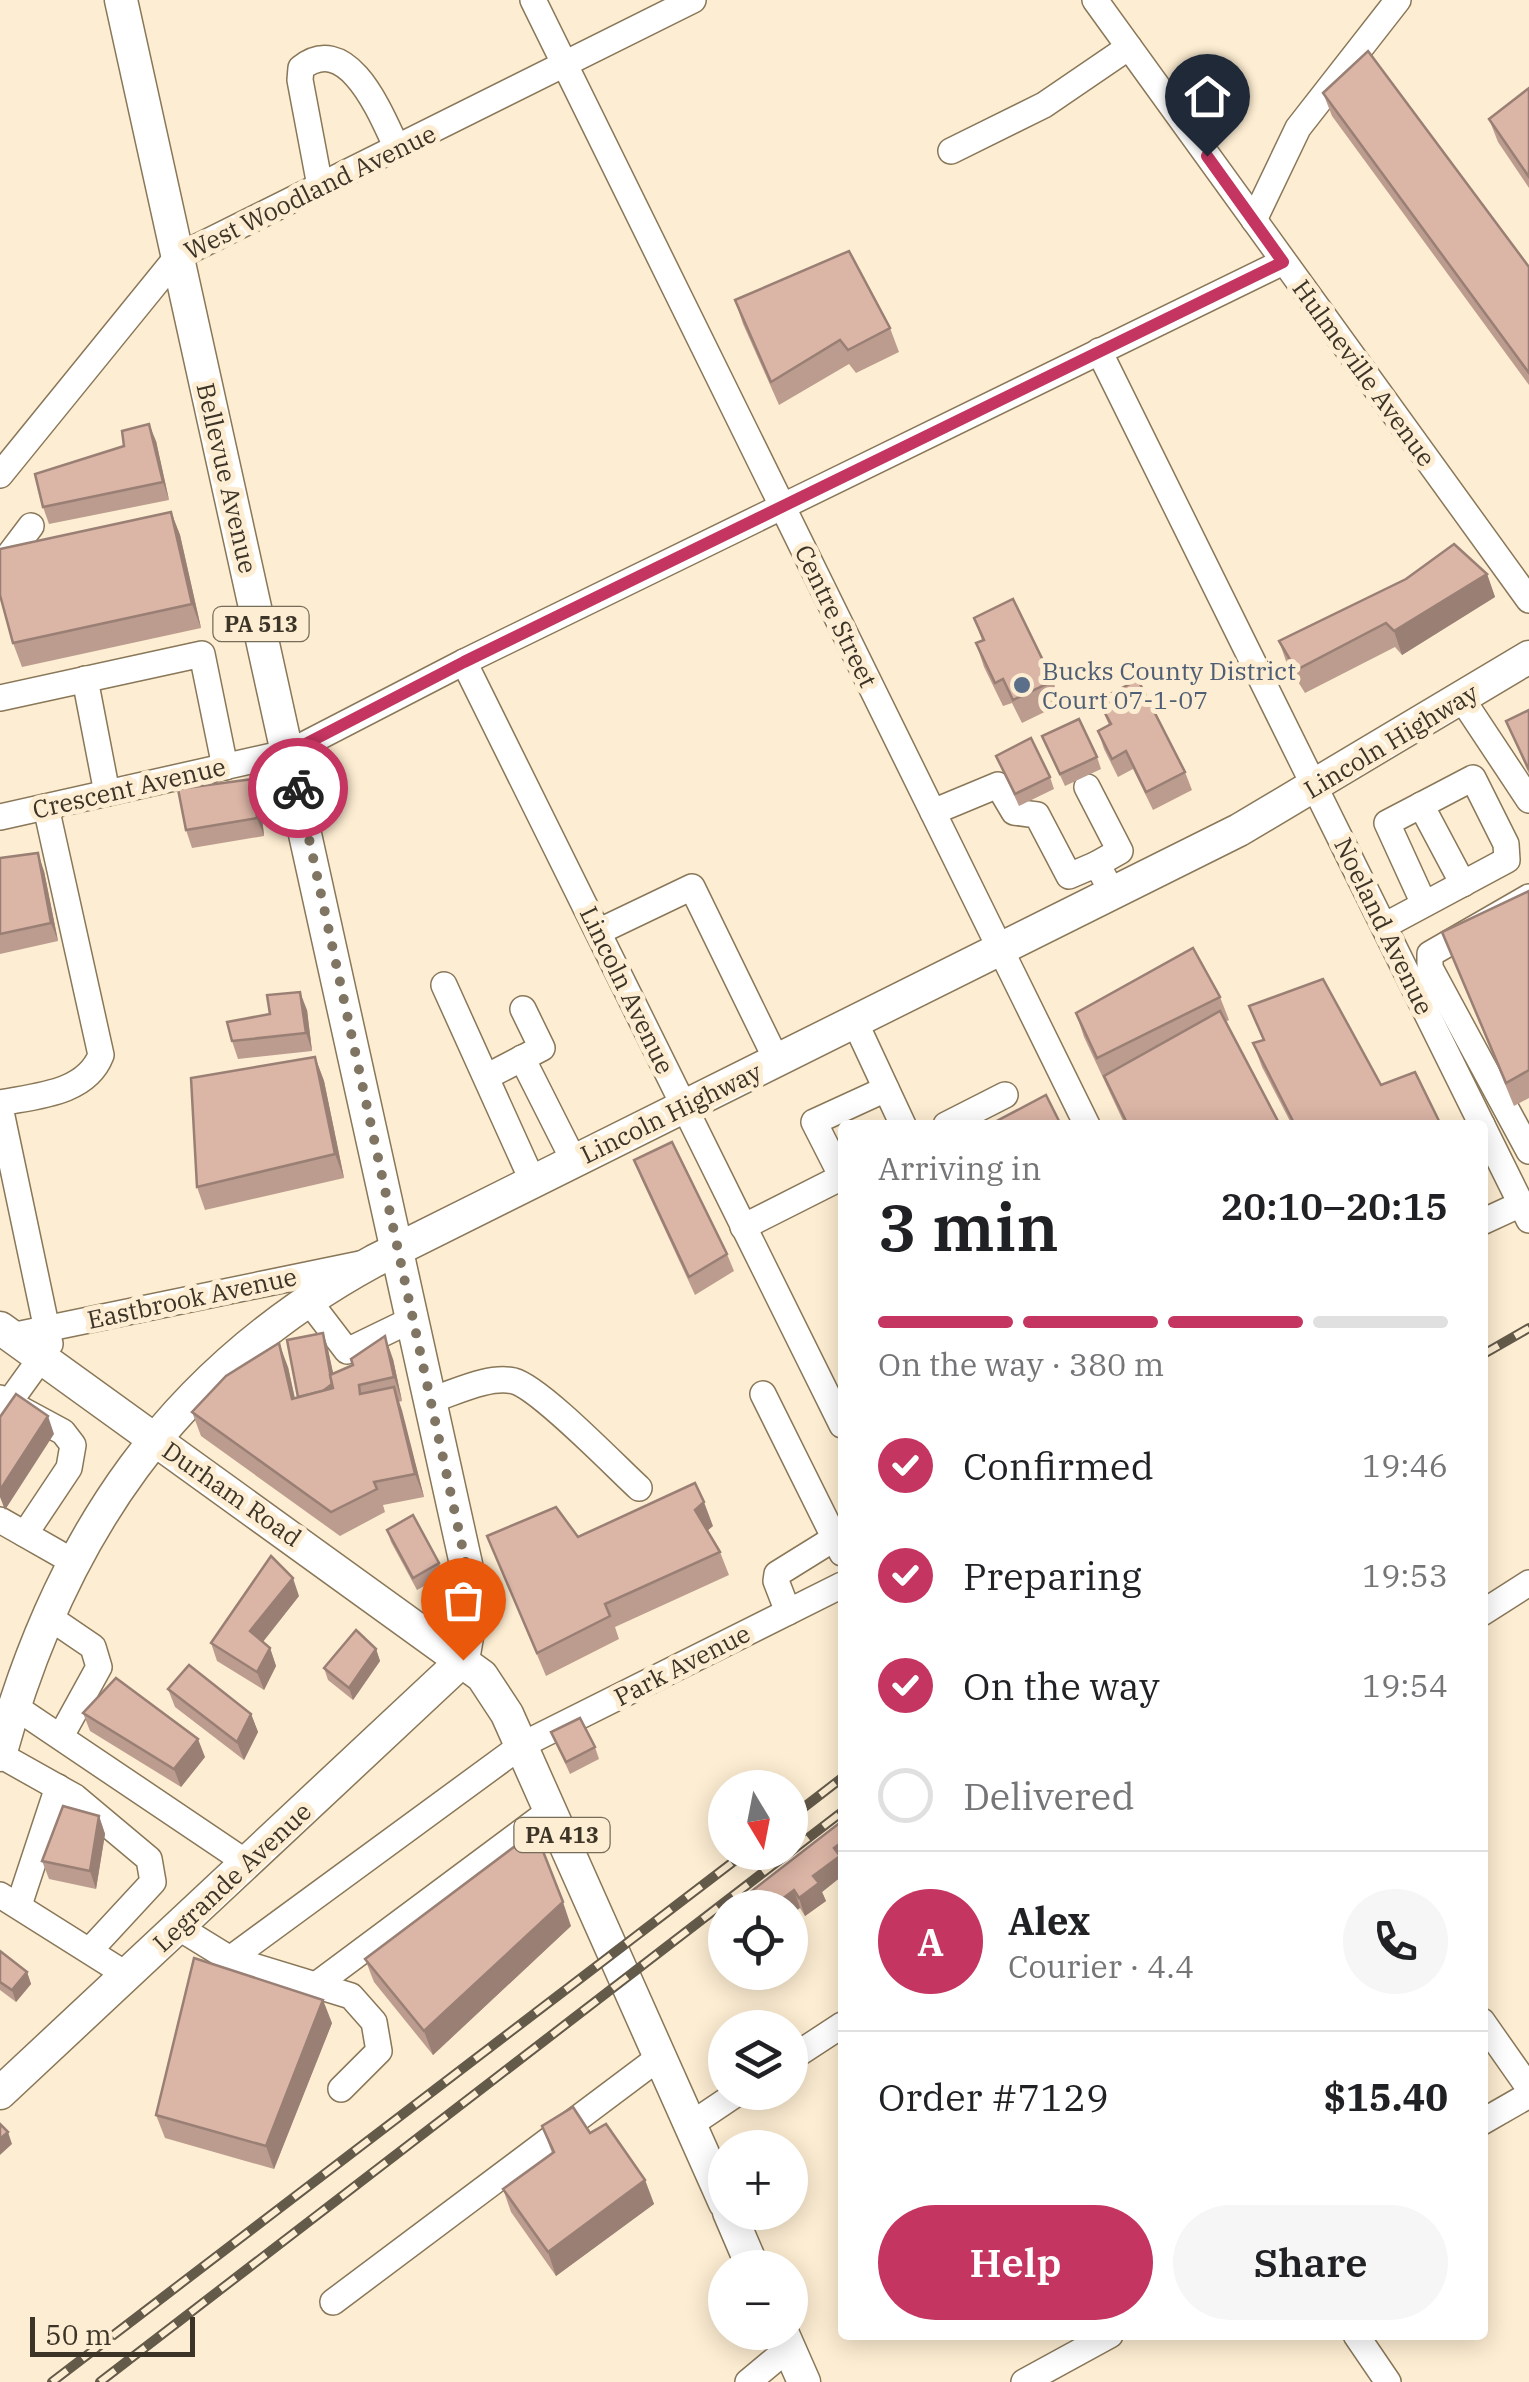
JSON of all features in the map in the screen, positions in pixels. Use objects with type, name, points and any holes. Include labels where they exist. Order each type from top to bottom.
[{"type":"main road","name":"Bellevue Avenue","points":[[121,0],[290,752],[386,1255],[413,1320],[470,1589],[471,1614],[463,1660]]},
{"type":"main road","name":"Lincoln Highway","points":[[4,1733],[46,1615],[72,1560],[111,1495],[153,1439],[250,1342],[308,1300],[386,1255],[1113,894],[1315,788],[1529,656]]},
{"type":"main road","name":"Durham Road","points":[[5,1332],[48,1352],[153,1439],[463,1660]]},
{"type":"main road","name":"PA 413","points":[[463,1660],[496,1694],[522,1745],[708,2165]]},
{"type":"main road","name":"Legrande Avenue","points":[[0,2093],[463,1660]]},
{"type":"main road","points":[[790,2350],[804,2382]]},
{"type":"street","name":"Centre Street","points":[[533,0],[1085,1120]]},
{"type":"street","name":"West Woodland Avenue","points":[[0,475],[177,257],[693,0]]},
{"type":"street","name":"Hulmeville Avenue","points":[[1095,0],[1529,600]]},
{"type":"street","points":[[1254,220],[1305,117],[1398,0]]},
{"type":"street","points":[[952,151],[1044,105],[1129,47]]},
{"type":"street","points":[[320,186],[300,80],[301,68],[310,61],[326,60],[352,70],[366,84],[397,148]]},
{"type":"street","name":"Crescent Avenue","points":[[0,817],[290,752],[464,662],[1283,262]]},
{"type":"street","name":"Noeland Avenue","points":[[1099,350],[1480,1120]]},
{"type":"street","points":[[0,567],[31,526]]},
{"type":"street","points":[[0,698],[202,654],[225,767]]},
{"type":"street","name":"Lincoln Avenue","points":[[464,662],[838,1418]]},
{"type":"street","points":[[84,680],[107,794]]},
{"type":"street","points":[[1462,699],[1529,800]]},
{"type":"street","points":[[1384,926],[1507,860],[1506,844],[1473,778],[1388,822],[1424,904]]},
{"type":"street","points":[[933,812],[998,785],[1014,812],[1037,815],[1069,876],[1120,850],[1088,787]]},
{"type":"street","points":[[1421,805],[1463,884]]},
{"type":"street","points":[[26,1534],[69,1468],[73,1445],[63,1432],[3,1405],[48,1352],[0,1105],[80,1082],[96,1069],[101,1056],[46,807]]},
{"type":"street","points":[[1097,864],[1113,894]]},
{"type":"street","points":[[600,931],[692,886],[778,1061]]},
{"type":"street","points":[[1529,897],[1430,954],[1430,968],[1529,1151]]},
{"type":"street","points":[[444,985],[533,1182]]},
{"type":"street","points":[[488,1076],[542,1048],[523,1009]]},
{"type":"street","points":[[855,1022],[901,1120]]},
{"type":"street","points":[[522,1058],[574,1161]]},
{"type":"street","points":[[838,1169],[814,1122],[886,1090]]},
{"type":"street","points":[[956,1120],[1005,1095]]},
{"type":"street","name":"Noeland Avenue","points":[[1488,1137],[1525,1212]]},
{"type":"street","points":[[743,1227],[838,1179]]},
{"type":"street","points":[[1488,1221],[1525,1212]]},
{"type":"street","name":"Eastbrook Avenue","points":[[48,1352],[386,1255]]},
{"type":"street","points":[[308,1300],[346,1350],[413,1320]]},
{"type":"street","points":[[430,1400],[499,1380],[515,1382],[546,1403],[638,1488]]},
{"type":"street","points":[[763,1394],[838,1544]]},
{"type":"street","points":[[0,1520],[72,1560]]},
{"type":"street","points":[[788,1612],[777,1574],[838,1546]]},
{"type":"street","points":[[1488,1609],[1529,1584]]},
{"type":"street","name":"Park Avenue","points":[[230,1959],[522,1745],[838,1587]]},
{"type":"street","points":[[46,1615],[93,1647],[99,1667],[60,1736]]},
{"type":"street","points":[[4,1733],[60,1736],[247,1863]]},
{"type":"street","points":[[4,1733],[58,1787],[140,1848],[154,1874],[146,1892],[92,1950]]},
{"type":"street","points":[[58,1787],[9,1900],[127,1974]]},
{"type":"street","points":[[316,1985],[551,1810]]},
{"type":"street","points":[[178,1927],[230,1959],[351,1996],[374,2022],[379,2051],[341,2089]]},
{"type":"street","points":[[808,2047],[838,2028]]},
{"type":"street","points":[[1488,2029],[1529,2091],[1488,2118]]},
{"type":"street","points":[[334,2302],[661,2056]]},
{"type":"street","points":[[690,2124],[711,2110]]},
{"type":"street","points":[[1024,2382],[1101,2340]]},
{"type":"street","points":[[1359,2340],[1388,2382]]},
{"type":"street","points":[[748,2382],[777,2350]]},
{"type":"building","points":[[1368,51],[1529,267],[1529,373],[1323,93]]},
{"type":"building","points":[[1529,88],[1529,177],[1489,119]]},
{"type":"building","points":[[849,251],[890,328],[848,350],[840,340],[771,382],[735,300]]},
{"type":"building","points":[[149,424],[163,482],[43,507],[35,474],[124,446],[122,431]]},
{"type":"building","points":[[171,512],[192,604],[13,643],[0,595],[0,549]]},
{"type":"building","points":[[1454,544],[1487,574],[1394,631],[1386,623],[1296,670],[1279,641],[1406,579]]},
{"type":"building","name":"Bucks County District Court 07-1-07","points":[[1013,599],[1053,681],[1013,700],[1003,679],[995,683],[976,643],[984,640],[974,618]]},
{"type":"building","points":[[1138,680],[1185,772],[1146,792],[1126,751],[1112,759],[1098,731],[1111,724],[1098,700]]},
{"type":"building","points":[[1529,710],[1529,770],[1506,721]]},
{"type":"building","points":[[1079,719],[1097,757],[1060,774],[1042,736]]},
{"type":"building","points":[[1031,738],[1050,777],[1015,794],[996,756]]},
{"type":"building","points":[[253,779],[257,818],[186,830],[178,789]]},
{"type":"building","points":[[38,853],[51,923],[0,934],[0,858]]},
{"type":"building","points":[[1529,891],[1529,1070],[1506,1083],[1442,932]]},
{"type":"building","points":[[1193,948],[1220,997],[1097,1058],[1076,1013]]},
{"type":"building","points":[[1323,979],[1381,1085],[1415,1072],[1439,1120],[1292,1120],[1253,1043],[1264,1040],[1249,1006]]},
{"type":"building","points":[[300,992],[306,1033],[232,1041],[227,1022],[270,1014],[267,995]]},
{"type":"building","points":[[1220,1011],[1277,1120],[1126,1120],[1104,1076]]},
{"type":"building","points":[[315,1057],[335,1154],[197,1187],[191,1078]]},
{"type":"building","points":[[1046,1095],[1058,1120],[998,1120]]},
{"type":"building","points":[[672,1142],[727,1254],[689,1277],[634,1160]]},
{"type":"building","points":[[323,1333],[332,1384],[323,1391],[298,1397],[287,1340]]},
{"type":"building","points":[[385,1336],[394,1377],[359,1385],[360,1394],[394,1387],[415,1474],[374,1482],[377,1489],[331,1512],[192,1412],[226,1376],[279,1343],[292,1399],[333,1388],[330,1375],[353,1365],[351,1359]]},
{"type":"building","points":[[16,1394],[48,1416],[0,1490],[0,1417]]},
{"type":"building","points":[[695,1483],[704,1502],[695,1510],[720,1552],[605,1604],[610,1616],[537,1653],[487,1536],[556,1507],[578,1537]]},
{"type":"building","points":[[413,1515],[439,1563],[413,1578],[387,1530]]},
{"type":"building","points":[[271,1556],[293,1578],[250,1631],[270,1648],[257,1672],[211,1643]]},
{"type":"building","points":[[356,1630],[376,1649],[349,1688],[324,1668]]},
{"type":"building","points":[[189,1665],[251,1714],[237,1742],[168,1689]]},
{"type":"building","points":[[116,1678],[198,1739],[174,1769],[83,1713]]},
{"type":"building","points":[[580,1718],[595,1747],[566,1762],[551,1732]]},
{"type":"building","points":[[63,1806],[99,1816],[90,1871],[42,1861]]},
{"type":"building","points":[[838,1824],[838,1845],[834,1848],[838,1857],[813,1876],[819,1883],[808,1891],[753,1890],[779,1870],[808,1870],[808,1847]]},
{"type":"building","points":[[535,1831],[563,1902],[424,2031],[365,1959]]},
{"type":"building","points":[[0,1951],[27,1972],[12,1990],[0,1982]]},
{"type":"building","points":[[194,1958],[323,2000],[266,2146],[156,2115]]},
{"type":"building","points":[[573,2107],[590,2133],[606,2124],[645,2180],[548,2252],[503,2189],[554,2152],[542,2126]]},
{"type":"railway","points":[[1488,1352],[1529,1328]]},
{"type":"railway","points":[[808,1804],[838,1781]]},
{"type":"railway","points":[[100,2382],[838,1815]]},
{"type":"railway","points":[[52,2382],[722,1870]]},
{"type":"way so far","points":[[298,788],[466,1564],[471,1614],[463,1660]]},
{"type":"place","name":"Bucks County District Court 07-1-07","points":[[1022,685]]},
{"type":"route","points":[[298,788],[290,752],[464,662],[1283,262],[1207,156]]}]
